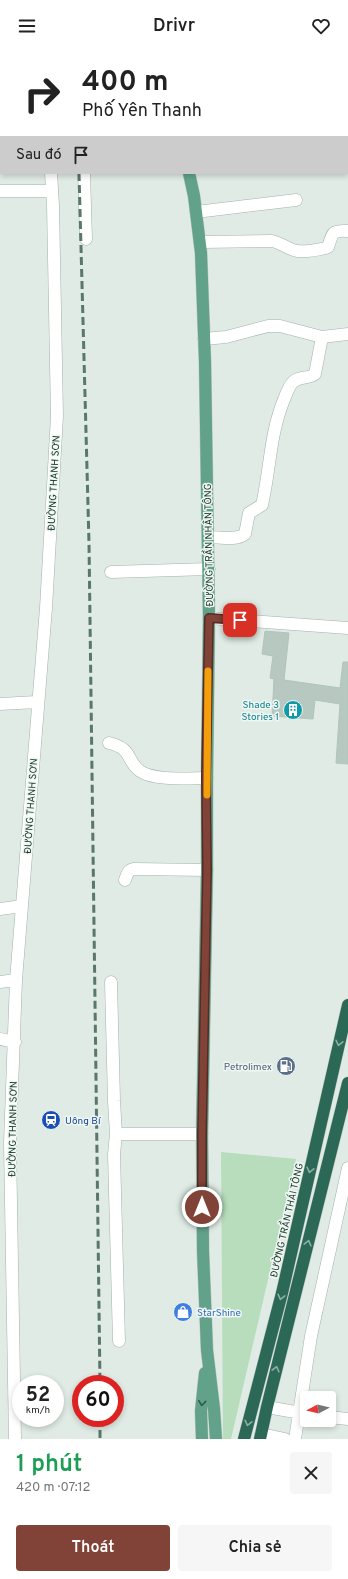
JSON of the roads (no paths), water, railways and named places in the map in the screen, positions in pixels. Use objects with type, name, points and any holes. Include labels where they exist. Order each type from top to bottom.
[{"type":"highway","name":"ĐƯỜNG TRẦN THÁI TÔNG","points":[[244,1439],[282,1293],[348,1005]]},
{"type":"highway","points":[[261,1437],[267,1407],[348,1083]]},
{"type":"main road","name":"ĐƯỜNG TRẦN NHÂN TÔNG","points":[[189,174],[194,196],[200,242],[209,537],[206,778],[207,870],[202,1134],[202,1251],[208,1350],[216,1439]]},
{"type":"main road","name":"ĐƯỜNG TRẦN NHÂN TÔNG","points":[[202,1439],[201,1411],[208,1350]]},
{"type":"street","name":"ĐƯỜNG THANH SƠN","points":[[15,1439],[5,1143],[14,1042],[16,980],[37,702],[46,608],[57,416],[51,174]]},
{"type":"street","points":[[84,174],[86,239]]},
{"type":"street","points":[[0,191],[52,191]]},
{"type":"street","points":[[196,212],[296,200]]},
{"type":"street","points":[[200,242],[272,241],[280,243],[296,251],[306,251],[326,248],[328,247],[331,235],[334,232],[338,230],[348,231]]},
{"type":"street","points":[[204,338],[226,337],[268,326],[280,326],[322,337],[348,334]]},
{"type":"street","points":[[209,537],[241,537],[245,534],[249,513],[262,505],[273,434],[279,411],[293,382],[303,378],[312,377],[315,374],[322,337]]},
{"type":"street","points":[[111,572],[209,569]]},
{"type":"street","points":[[209,618],[348,628]]},
{"type":"street","points":[[0,704],[37,702]]},
{"type":"street","points":[[109,743],[124,748],[138,769],[146,774],[172,778],[206,778]]},
{"type":"street","points":[[125,880],[128,872],[134,869],[207,870]]},
{"type":"street","points":[[0,909],[22,906]]},
{"type":"street","points":[[0,982],[16,980]]},
{"type":"street","points":[[111,982],[116,1134],[114,1184],[119,1341]]},
{"type":"street","points":[[0,1039],[14,1042]]},
{"type":"street","points":[[116,1134],[202,1134]]},
{"type":"street","points":[[305,1391],[311,1336],[348,1168]]},
{"type":"street","points":[[267,1407],[300,1413]]},
{"type":"street","points":[[336,1418],[348,1419]]},
{"type":"street","points":[[295,1439],[300,1423]]},
{"type":"street","points":[[261,1437],[285,1439]]},
{"type":"railway","points":[[79,174],[89,543],[100,1375]]},
{"type":"railway","points":[[100,1427],[100,1439]]},
{"type":"place","name":"Shade 3 Stories 1","points":[[293,710]]},
{"type":"place","name":"Petrolimex","points":[[286,1066]]},
{"type":"place","name":"Uông Bí","points":[[51,1120]]},
{"type":"place","name":"StarShine","points":[[183,1312]]}]
